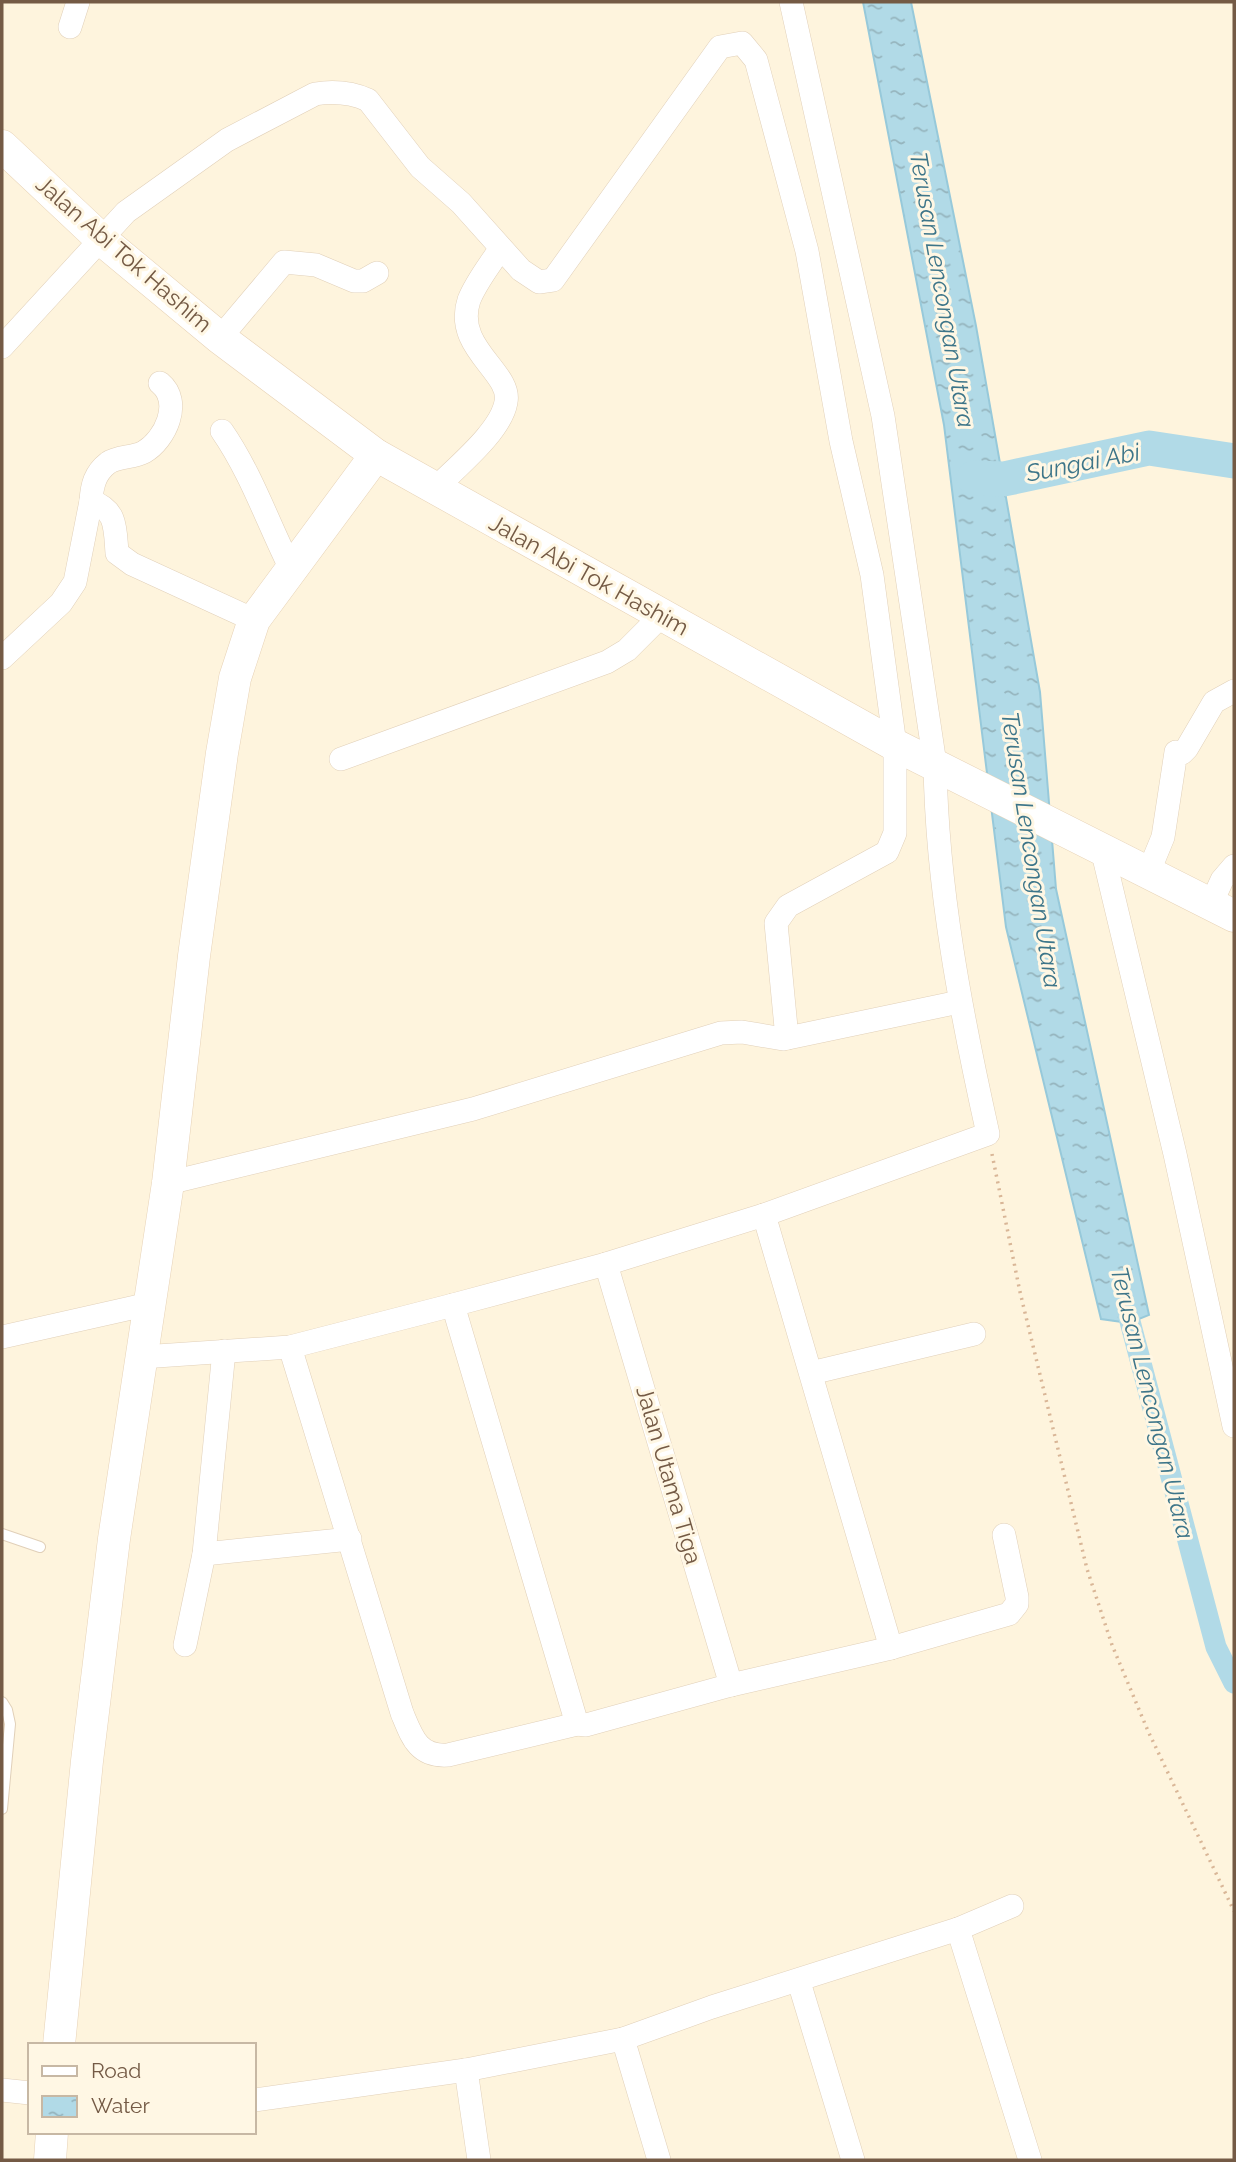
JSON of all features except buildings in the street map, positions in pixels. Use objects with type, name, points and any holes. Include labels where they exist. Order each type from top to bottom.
[{"type":"street","points":[[70,27],[78,2]]},
{"type":"street","points":[[142,1357],[290,1347],[453,1305],[607,1264],[764,1215],[988,1134],[959,1002],[935,813],[946,770],[883,416],[791,2]]},
{"type":"street","points":[[2,347],[126,212],[227,140],[314,94],[329,92],[357,95],[368,100],[420,167],[461,203],[500,249],[530,278],[538,282],[553,280],[720,47],[742,43],[748,48],[756,60],[765,90],[807,251],[841,441],[873,575],[895,745],[895,833],[887,852],[788,906],[776,923],[787,1038]]},
{"type":"street","name":"Jalan Abi Tok Hashim","points":[[2,146],[102,240],[220,338],[376,455],[895,745],[1223,910]]},
{"type":"street","points":[[435,489],[495,427],[507,400],[504,385],[477,349],[468,331],[467,317],[469,300],[500,249]]},
{"type":"street","points":[[220,338],[284,262],[316,265],[354,281],[363,281],[377,273]]},
{"type":"street","points":[[2,658],[61,603],[75,582],[92,484],[108,464],[140,454],[154,446],[165,428],[171,412],[170,396],[160,383]]},
{"type":"street","points":[[222,431],[240,457],[248,481],[291,569]]},
{"type":"street","points":[[59,2043],[89,1747],[114,1539],[168,1183],[222,752],[239,660],[254,620],[376,455]]},
{"type":"street","points":[[91,501],[103,505],[113,515],[117,553],[132,564],[254,620]]},
{"type":"street","points":[[341,759],[607,662],[627,650],[662,615]]},
{"type":"street","points":[[1149,872],[1163,837],[1176,752],[1182,753],[1188,748],[1217,698],[1234,691]]},
{"type":"street","points":[[1102,849],[1175,1154],[1234,1426]]},
{"type":"street","points":[[1223,910],[1222,880],[1234,866]]},
{"type":"street","points":[[168,1183],[473,1109],[721,1033],[743,1032],[787,1038],[959,1002]]},
{"type":"street","points":[[764,1215],[891,1648]]},
{"type":"street","name":"Jalan Utama Tiga","points":[[607,1264],[731,1685]]},
{"type":"street","points":[[2,1337],[149,1304]]},
{"type":"street","points":[[453,1305],[577,1724]]},
{"type":"street","points":[[811,1373],[974,1334]]},
{"type":"street","points":[[290,1347],[402,1713],[421,1749],[428,1753],[448,1755],[577,1724],[586,1726],[731,1685],[891,1648],[994,1620],[1014,1609],[1016,1587],[1004,1535]]},
{"type":"street","points":[[185,1645],[204,1554],[224,1350]]},
{"type":"street","points":[[204,1554],[350,1539]]},
{"type":"street","points":[[256,2100],[466,2070],[623,2039],[712,2007],[799,1982],[958,1929],[1012,1906]]},
{"type":"street","points":[[958,1929],[1030,2160]]},
{"type":"street","points":[[799,1982],[853,2160]]},
{"type":"street","points":[[623,2039],[659,2160]]},
{"type":"street","points":[[466,2070],[479,2160]]},
{"type":"street","points":[[2,2090],[28,2093]]},
{"type":"street","points":[[50,2160],[52,2134]]},
{"type":"lane","points":[[2,1534],[40,1547]]},
{"type":"lane","points":[[2,1702],[8,1710],[10,1724],[2,1801]]},
{"type":"path","points":[[988,1134],[1020,1292],[1087,1569],[1112,1645],[1148,1731],[1234,1911]]},
{"type":"water","points":[[863,2],[911,2],[976,326],[1040,692],[1056,889],[1149,1315],[1129,1323],[1101,1319],[1006,927],[944,425]]},
{"type":"waterway","name":"Sungai Abi","points":[[974,478],[1004,479],[1149,448],[1234,461]]},
{"type":"waterway","name":"Terusan Lencongan Utara","points":[[1123,1295],[1216,1647],[1234,1683]]}]
